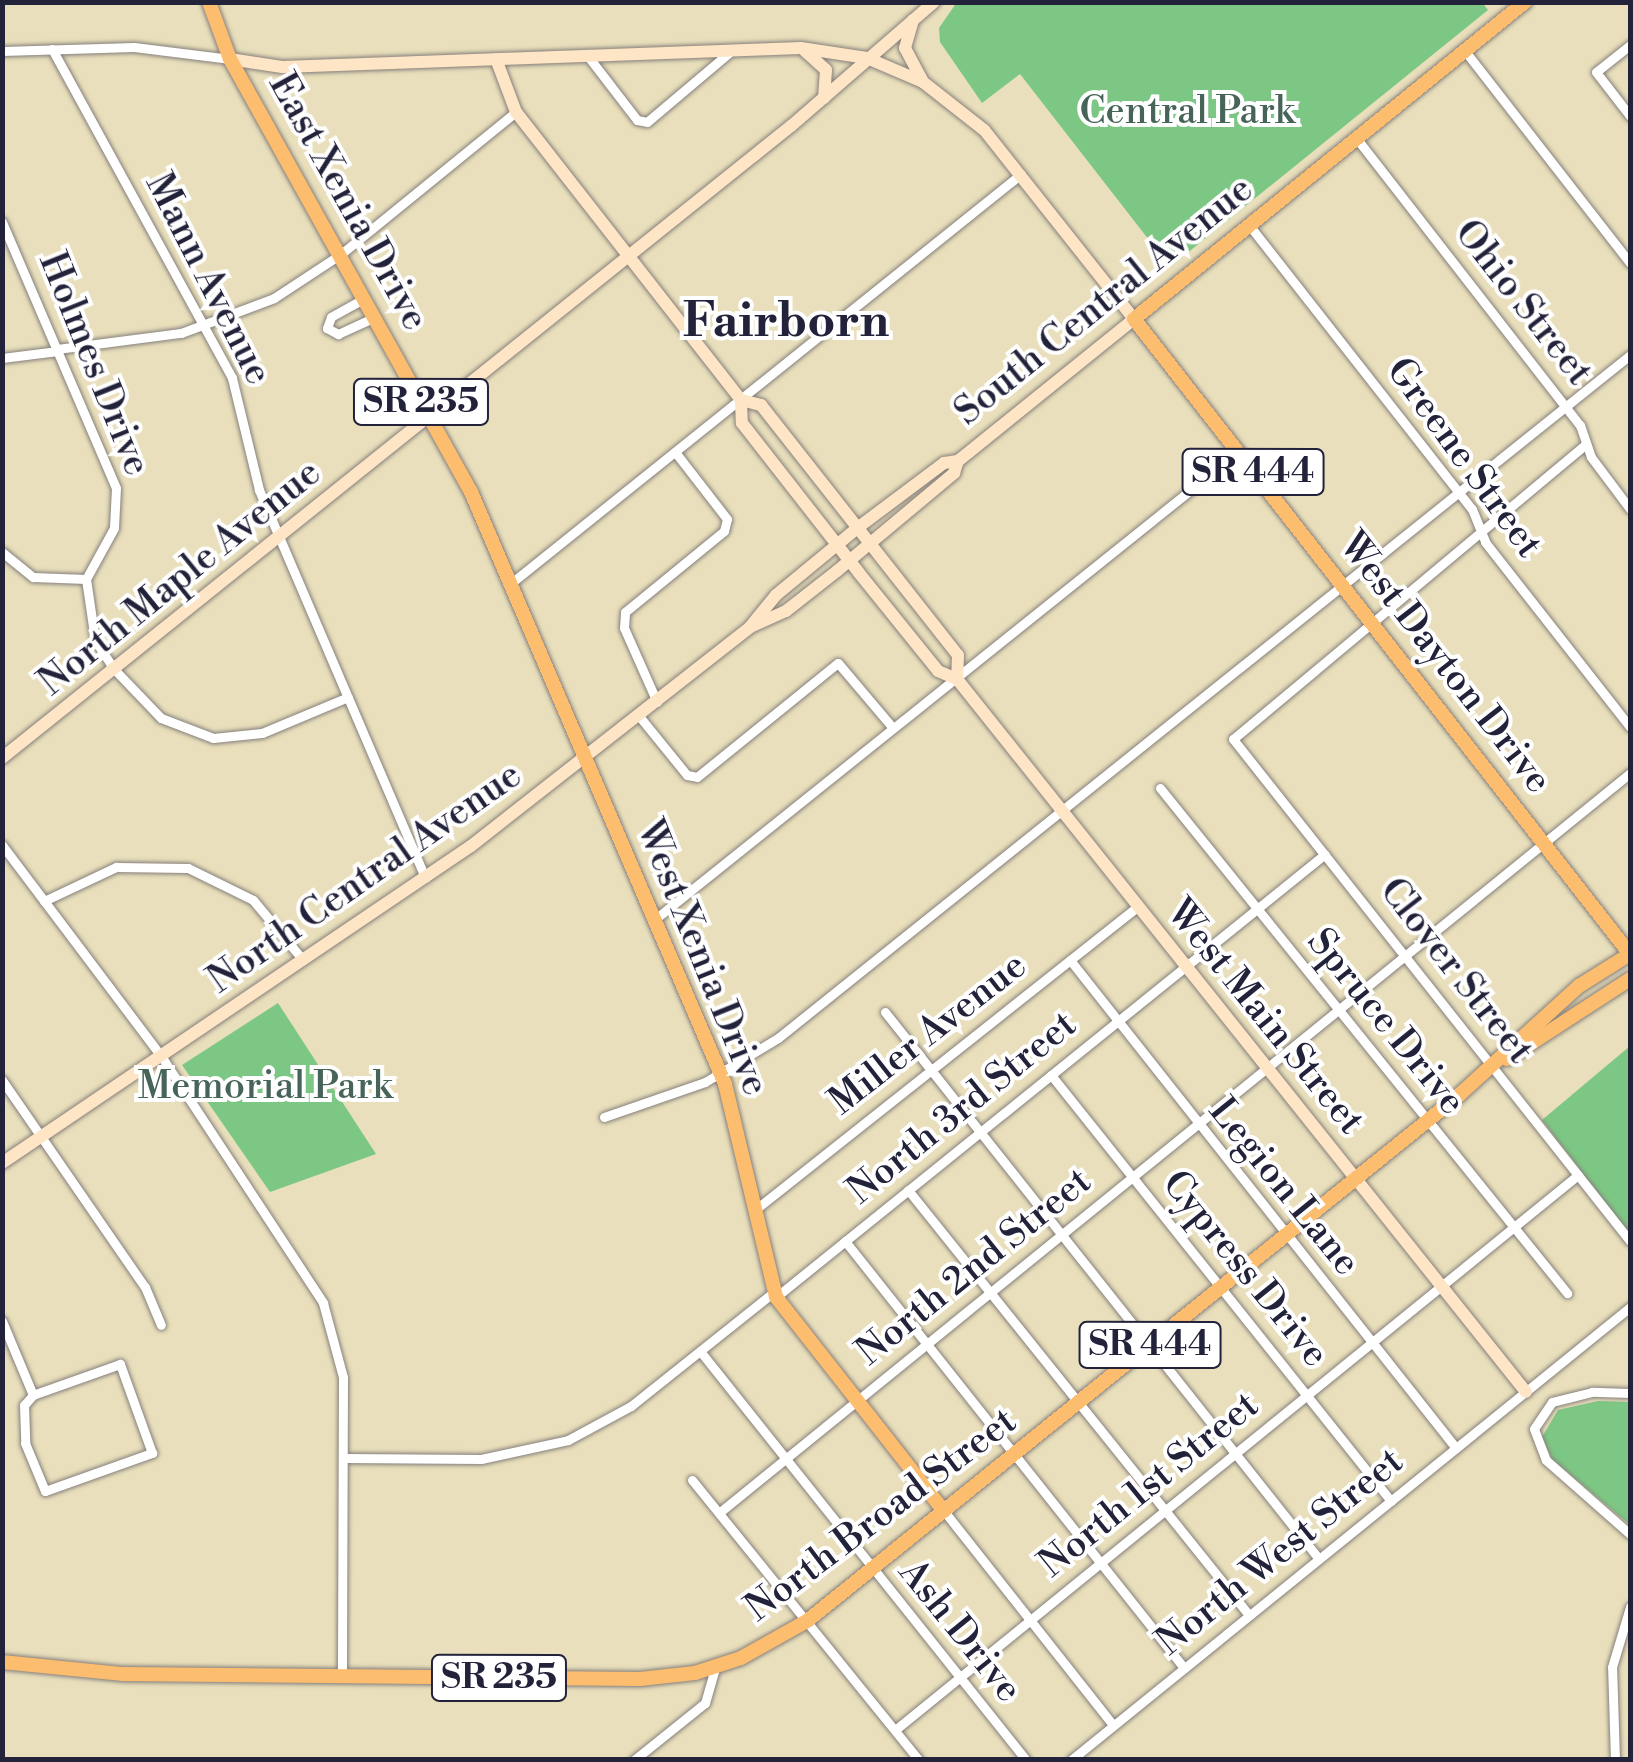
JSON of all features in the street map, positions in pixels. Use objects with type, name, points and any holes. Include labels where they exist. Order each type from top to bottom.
[{"type":"main road","name":"East Xenia Drive","points":[[208,2],[230,59],[429,416],[510,584],[584,758]]},
{"type":"main road","name":"South Central Avenue","points":[[1134,319],[1525,2]]},
{"type":"main road","name":"West Dayton Drive","points":[[1134,319],[1630,954]]},
{"type":"main road","name":"West Xenia Drive","points":[[584,758],[720,1074],[775,1294],[944,1511]]},
{"type":"main road","name":"SR 444","points":[[1355,1178],[1493,1066],[1579,986],[1630,954]]},
{"type":"main road","name":"SR 444","points":[[1493,1066],[1630,979]]},
{"type":"main road","name":"North Broad Street","points":[[2,1662],[127,1674],[640,1680],[715,1667],[807,1621],[1355,1178]]},
{"type":"street","name":"North Maple Avenue","points":[[2,758],[824,98],[934,2]]},
{"type":"street","points":[[915,18],[905,48],[923,82]]},
{"type":"street","points":[[1630,46],[1596,72],[1630,116]]},
{"type":"street","points":[[2,51],[134,47],[282,67],[800,48],[867,58],[923,82],[984,130],[1134,319]]},
{"type":"street","points":[[800,48],[826,70],[824,98]]},
{"type":"street","name":"Mann Avenue","points":[[52,49],[205,327],[240,400],[254,474],[425,878]]},
{"type":"street","points":[[587,55],[637,120],[647,122],[732,50]]},
{"type":"street","points":[[1465,51],[1630,264]]},
{"type":"street","points":[[496,59],[516,112],[742,400]]},
{"type":"street","points":[[2,358],[205,327],[274,298],[341,254],[516,112]]},
{"type":"street","name":"Ohio Street","points":[[1357,138],[1566,407],[1586,444],[1629,503]]},
{"type":"street","points":[[510,584],[1020,174]]},
{"type":"street","name":"Holmes Drive","points":[[2,222],[118,497],[114,528],[86,579]]},
{"type":"street","name":"Greene Street","points":[[1249,225],[1458,494],[1479,530],[1630,727]]},
{"type":"street","points":[[365,298],[331,316],[327,328],[338,334],[375,317]]},
{"type":"street","name":"South Central Avenue","points":[[856,529],[944,463],[958,461],[1134,319]]},
{"type":"street","points":[[604,1117],[720,1074],[778,1038],[1630,355]]},
{"type":"street","name":"West Main Street","points":[[957,679],[958,655],[761,405],[742,400],[742,423],[849,561],[938,671],[957,679],[1526,1392]]},
{"type":"street","points":[[1373,624],[1479,530],[1586,444]]},
{"type":"street","points":[[658,702],[624,628],[624,612],[724,530],[727,519],[675,452]]},
{"type":"street","points":[[654,920],[1238,452]]},
{"type":"street","name":"South Central Avenue","points":[[869,545],[954,474],[958,461]]},
{"type":"street","name":"North Central Avenue","points":[[2,1164],[425,878],[658,702],[750,627],[776,595],[856,529]]},
{"type":"street","name":"North Central Avenue","points":[[750,627],[786,611],[869,545]]},
{"type":"street","points":[[2,552],[33,577],[86,579],[95,640],[114,668],[161,718],[213,738],[262,733],[348,697]]},
{"type":"street","name":"Clover Street","points":[[1373,624],[1234,739],[1630,1241]]},
{"type":"street","points":[[640,716],[686,774],[696,776],[838,662],[893,728]]},
{"type":"street","name":"North 2nd Street","points":[[720,1512],[1630,774]]},
{"type":"street","name":"Spruce Drive","points":[[1160,788],[1566,1293]]},
{"type":"street","points":[[2,844],[160,1057],[322,1302],[342,1377],[342,1677]]},
{"type":"street","name":"North 3rd Street","points":[[344,1458],[481,1458],[538,1450],[607,1421],[845,1241],[1326,854]]},
{"type":"street","points":[[44,900],[116,867],[188,868],[253,900],[303,960]]},
{"type":"street","name":"Miller Avenue","points":[[756,1208],[1138,906]]},
{"type":"street","name":"Legion Lane","points":[[1070,960],[1196,1125],[1456,1448]]},
{"type":"street","points":[[885,1012],[1320,1559]]},
{"type":"street","name":"Cypress Drive","points":[[1052,1075],[1391,1500]]},
{"type":"street","points":[[2,1080],[145,1287],[162,1325]]},
{"type":"street","name":"North 1st Street","points":[[895,1730],[1578,1175]]},
{"type":"street","points":[[908,1190],[1250,1615]]},
{"type":"street","points":[[845,1241],[1184,1668]]},
{"type":"street","name":"North West Street","points":[[1071,1760],[1630,1307]]},
{"type":"street","points":[[2,1322],[33,1395]]},
{"type":"street","name":"Ash Drive","points":[[700,1351],[1026,1760]]},
{"type":"street","points":[[120,1364],[152,1453],[45,1491],[25,1443],[24,1406],[33,1395],[120,1364]]},
{"type":"street","points":[[1630,1393],[1577,1395],[1549,1404],[1538,1415],[1536,1440],[1546,1460],[1630,1534]]},
{"type":"street","points":[[692,1480],[919,1760]]},
{"type":"street","name":"West Xenia Drive","points":[[944,1511],[1114,1725]]},
{"type":"street","points":[[1615,1760],[1612,1667],[1630,1608]]},
{"type":"street","points":[[634,1760],[706,1703],[715,1667]]},
{"type":"green space","name":"Central Park","points":[[957,2],[1482,2],[1488,10],[1170,267],[1020,74],[982,103],[940,42],[939,28]]},
{"type":"green space","name":"Memorial Park","points":[[278,1003],[376,1154],[270,1192],[182,1065]]},
{"type":"green space","points":[[1630,1046],[1630,1235],[1542,1120]]},
{"type":"green space","points":[[1598,1401],[1630,1402],[1630,1525],[1552,1459],[1542,1437],[1558,1410]]},
{"type":"district","name":"Fairborn","points":[[786,323]]}]
